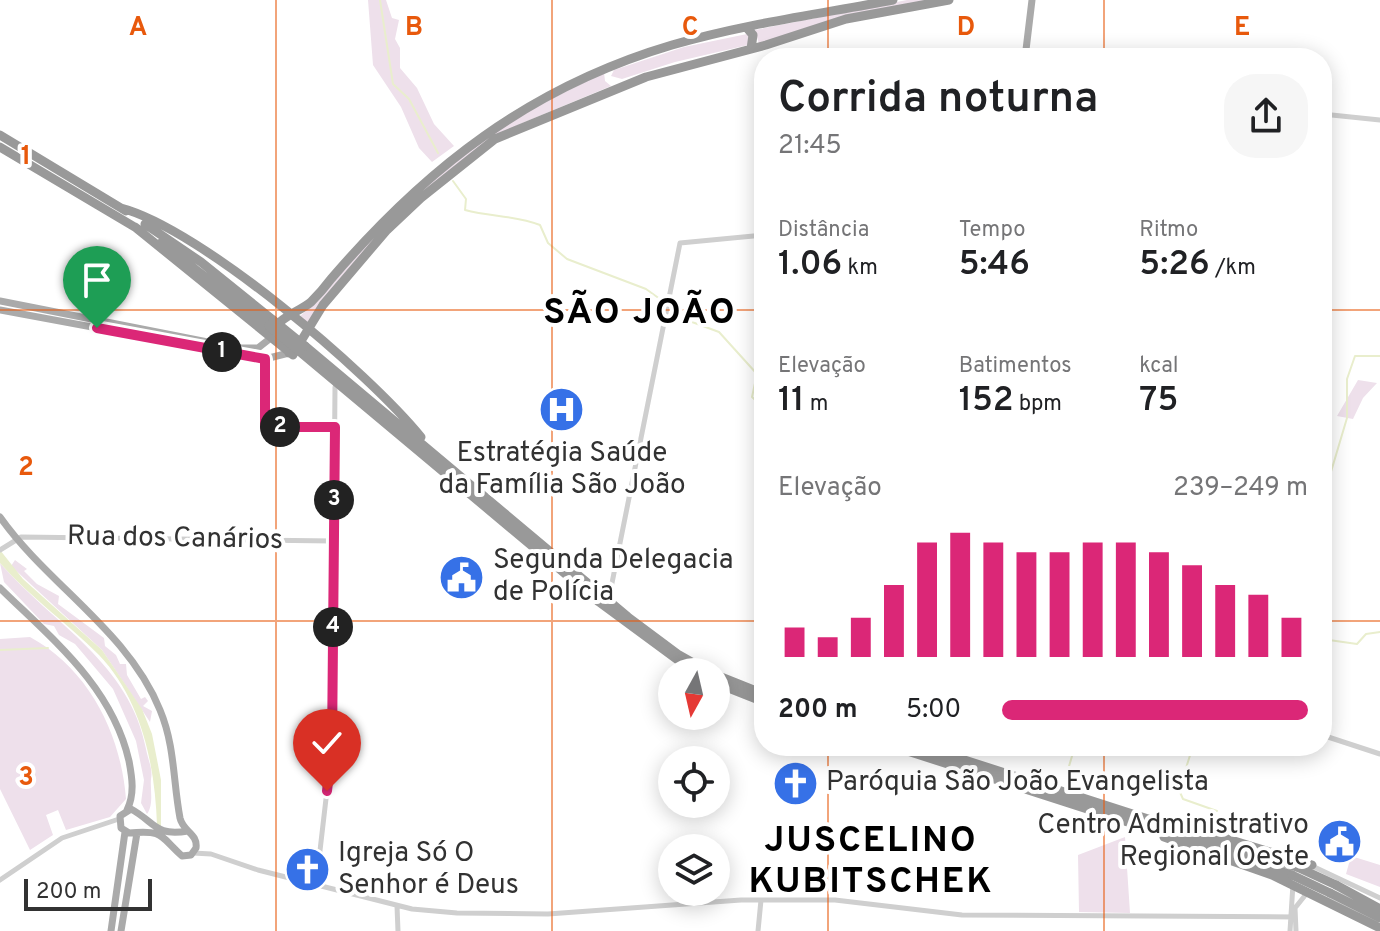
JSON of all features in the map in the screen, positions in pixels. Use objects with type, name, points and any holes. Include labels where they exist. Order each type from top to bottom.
[{"type":"highway","points":[[271,328],[309,304],[392,210],[448,161],[519,112],[610,67],[671,46],[893,0]]},
{"type":"highway","points":[[754,48],[846,19],[949,0]]},
{"type":"highway","points":[[747,28],[753,35],[751,49]]},
{"type":"highway","points":[[298,350],[323,305],[386,231],[471,156],[510,131],[618,87],[754,48]]},
{"type":"highway","points":[[610,67],[609,79],[618,87]]},
{"type":"highway","points":[[0,135],[121,208],[201,262],[335,387],[435,459],[622,621],[674,658]]},
{"type":"highway","points":[[0,147],[135,227],[194,267],[608,601],[684,658]]},
{"type":"highway","points":[[121,208],[189,242],[308,329],[378,389],[435,459]]},
{"type":"highway","points":[[730,681],[754,690]]},
{"type":"highway","points":[[730,689],[754,698]]},
{"type":"highway","points":[[925,756],[1156,826],[1205,829],[1312,865]]},
{"type":"highway","points":[[950,756],[1294,876],[1336,885],[1380,909]]},
{"type":"highway","points":[[1294,876],[1309,892],[1380,928]]},
{"type":"highway","points":[[1336,885],[1380,918]]},
{"type":"main road","points":[[1026,48],[1033,3]]},
{"type":"main road","points":[[0,301],[238,348],[258,348],[271,328]]},
{"type":"main road","points":[[0,310],[265,359],[298,350]]},
{"type":"main road","points":[[0,517],[32,559],[111,636],[143,676],[170,738],[181,820],[197,843],[193,853],[182,856],[164,834]]},
{"type":"main road","points":[[0,588],[81,668],[105,701],[122,738],[130,765],[132,791],[127,810],[119,819],[123,830],[111,931]]},
{"type":"main road","points":[[121,931],[144,830],[142,819],[133,810],[127,810]]},
{"type":"main road","points":[[123,830],[164,834],[188,831]]},
{"type":"main road","points":[[175,845],[179,834]]},
{"type":"street","points":[[1332,115],[1380,120]]},
{"type":"street","points":[[608,601],[680,243],[754,236]]},
{"type":"street","points":[[265,359],[265,427],[335,427]]},
{"type":"street","points":[[316,885],[332,747],[335,387]]},
{"type":"street","points":[[2,549],[16,539]]},
{"type":"street","name":"Rua dos Canários","points":[[16,539],[333,541]]},
{"type":"street","points":[[1332,738],[1380,754]]},
{"type":"street","points":[[0,880],[62,838],[119,819]]},
{"type":"street","points":[[108,825],[123,830]]},
{"type":"street","points":[[197,843],[211,854]]},
{"type":"street","points":[[193,853],[211,854],[397,906],[457,913],[533,915],[761,900],[862,901],[919,910],[1018,916],[1293,917]]},
{"type":"street","points":[[1293,931],[1294,876],[1312,865],[1323,869],[1336,885]]},
{"type":"street","points":[[1323,869],[1326,881]]},
{"type":"street","points":[[1293,917],[1298,900],[1319,889],[1326,881]]},
{"type":"street","points":[[1326,881],[1380,898]]},
{"type":"street","points":[[758,931],[761,900]]},
{"type":"street","points":[[397,906],[398,931]]},
{"type":"shaded area","points":[[368,0],[386,0],[392,18],[399,20],[395,39],[400,48],[400,68],[417,88],[434,124],[454,146],[432,162],[419,148],[401,107],[373,65]]},
{"type":"shaded area","points":[[907,0],[926,0],[759,44],[755,30]]},
{"type":"shaded area","points":[[750,35],[748,45],[675,62],[622,79],[611,76],[614,70],[684,47]]},
{"type":"shaded area","points":[[604,72],[605,81],[611,86],[520,124],[435,182],[307,323],[300,316],[319,300],[364,246],[432,178],[516,117]]},
{"type":"shaded area","points":[[1358,380],[1377,383],[1363,398],[1353,419],[1337,416]]},
{"type":"shaded area","points":[[0,550],[23,579],[102,650],[142,709],[152,734],[161,780],[161,827],[157,825],[149,757],[136,713],[126,692],[99,655],[0,563]]},
{"type":"shaded area","points":[[15,560],[27,569],[24,571],[37,584],[59,596],[58,604],[104,638],[105,646],[116,655],[120,664],[126,664],[127,675],[141,699],[145,697],[148,701],[143,706],[152,711],[150,722],[102,650],[11,566]]},
{"type":"shaded area","points":[[0,563],[87,647],[124,692],[137,719],[151,768],[151,801],[147,814],[141,803],[144,780],[136,741],[113,689],[75,644],[59,635],[54,626],[44,624],[4,582]]},
{"type":"shaded area","points":[[30,637],[51,650],[69,667],[98,706],[117,751],[126,799],[110,817],[66,830],[58,810],[46,815],[53,835],[30,850],[0,789],[0,639]]},
{"type":"shaded area","points":[[1125,837],[1130,913],[1079,912],[1078,855]]},
{"type":"shaded area","points":[[1351,856],[1380,865],[1380,887],[1346,874]]},
{"type":"waterway","points":[[380,0],[393,84],[409,99],[438,153]]},
{"type":"waterway","points":[[453,181],[466,199],[465,210],[540,225],[548,243],[567,259],[646,289],[692,322],[719,332],[754,371]]},
{"type":"waterway","points":[[1332,468],[1347,418],[1347,379],[1355,356],[1380,356]]},
{"type":"waterway","points":[[754,388],[754,399]]},
{"type":"waterway","points":[[1332,640],[1357,644],[1366,634],[1380,632]]},
{"type":"waterway","points":[[0,650],[48,648]]},
{"type":"waterway","points":[[1067,773],[1072,756]]},
{"type":"waterway","points":[[1190,756],[1179,790],[1183,799],[1217,811]]},
{"type":"place","name":"Estratégia Saúde da Família São João","points":[[562,409]]},
{"type":"place","name":"Segunda Delegacia de Polícia","points":[[462,577]]},
{"type":"place","name":"Paróquia São João Evangelista","points":[[795,783]]},
{"type":"place","name":"Centro Administrativo Regional Oeste","points":[[1340,842]]},
{"type":"place","name":"Igreja Só O Senhor é Deus","points":[[307,870]]},
{"type":"district","name":"SÃO JOÃO","points":[[640,314]]},
{"type":"district","name":"JUSCELINO KUBITSCHEK","points":[[871,862]]},
{"type":"route","points":[[97,328],[265,359],[265,427],[335,427],[332,747],[327,791]]}]
